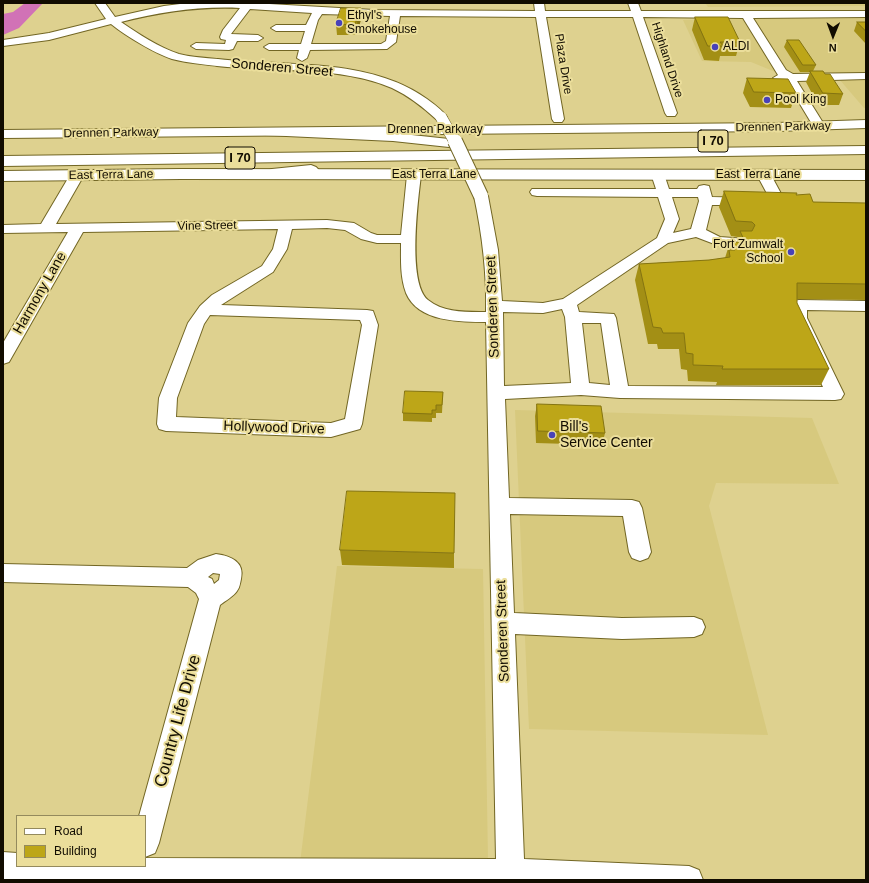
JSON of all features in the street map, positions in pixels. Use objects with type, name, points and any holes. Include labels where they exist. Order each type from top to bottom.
[{"type":"main road","name":"Drennen Parkway","points":[[3,134],[819,126],[866,124]]},
{"type":"main road","points":[[270,132],[393,137],[449,144]]},
{"type":"main road","name":"I 70","points":[[3,149],[866,139]]},
{"type":"main road","name":"I 70","points":[[3,161],[866,150]]},
{"type":"main road","points":[[272,174],[477,156]]},
{"type":"main road","name":"East Terra Lane","points":[[3,176],[272,174],[866,175]]},
{"type":"street","name":"Sonderen Street","points":[[100,3],[102,10],[113,22],[166,52],[176,56],[211,62],[300,64],[376,79],[413,94],[441,117],[481,196],[491,240],[495,311],[499,506],[511,876]]},
{"type":"street","name":"Highland Drive","points":[[633,3],[671,114]]},
{"type":"street","points":[[3,42],[53,36],[165,9],[226,4],[277,5],[311,29]]},
{"type":"street","points":[[248,5],[225,37],[258,38]]},
{"type":"street","points":[[396,13],[391,42],[383,47],[311,29],[274,33],[311,29],[396,13],[541,8],[638,14],[864,16]]},
{"type":"street","name":"Plaza Drive","points":[[541,8],[558,119]]},
{"type":"street","points":[[746,15],[782,72],[784,78],[819,126]]},
{"type":"street","points":[[311,29],[300,64],[324,59]]},
{"type":"street","points":[[196,46],[229,47],[233,37]]},
{"type":"street","points":[[784,78],[866,76]]},
{"type":"street","points":[[658,174],[672,219],[663,240]]},
{"type":"street","points":[[698,232],[705,197],[701,174]]},
{"type":"street","points":[[46,228],[77,175]]},
{"type":"street","points":[[414,175],[409,239],[408,278],[412,292],[420,303],[436,311],[457,317],[495,311],[544,308],[571,310],[608,318],[620,392]]},
{"type":"street","points":[[764,175],[778,201]]},
{"type":"street","points":[[537,192],[663,192],[705,197],[794,202]]},
{"type":"street","name":"Vine Street","points":[[3,229],[326,224],[349,226],[366,236],[377,239],[409,239]]},
{"type":"street","name":"Hollywood Drive","points":[[206,310],[367,315],[370,325],[353,424],[331,430],[166,424],[168,398],[196,323],[206,310],[218,298],[268,269],[280,249],[286,225]]},
{"type":"street","name":"Harmony Lane","points":[[3,358],[78,228]]},
{"type":"street","points":[[571,310],[663,240],[698,232],[717,241],[741,242]]},
{"type":"street","points":[[496,393],[581,390],[620,392],[835,394],[799,318],[800,305],[866,306]]},
{"type":"street","points":[[571,310],[581,390]]},
{"type":"street","points":[[499,506],[632,508],[640,552]]},
{"type":"street","points":[[3,573],[192,578],[204,586],[210,599],[229,585],[232,571],[226,565],[214,563],[204,566],[192,578]]},
{"type":"street","name":"Country Life Drive","points":[[146,839],[210,599]]},
{"type":"street","points":[[503,623],[565,627],[649,629],[694,628]]},
{"type":"street","points":[[3,866],[16,867]]},
{"type":"street","points":[[22,867],[137,873],[511,876],[689,880]]},
{"type":"shaded area","points":[[25,3],[43,3],[19,28],[3,35],[3,14],[13,12]]},
{"type":"shaded area","points":[[705,3],[866,3],[866,6],[708,7]]},
{"type":"shaded area","points":[[866,18],[866,108],[864,108],[839,79],[795,80],[751,62],[702,61],[683,20]]},
{"type":"shaded area","points":[[515,410],[812,418],[839,484],[716,483],[709,506],[768,735],[529,729]]},
{"type":"shaded area","points":[[337,566],[483,569],[488,860],[300,863]]},
{"type":"building","points":[[341,8],[361,8],[355,25],[336,24]]},
{"type":"building","points":[[695,17],[728,17],[740,42],[720,42],[723,46],[708,46]]},
{"type":"building","points":[[857,22],[866,22],[866,31]]},
{"type":"building","points":[[787,40],[799,40],[816,65],[803,65]]},
{"type":"building","points":[[810,71],[823,71],[825,74],[830,74],[843,94],[823,93]]},
{"type":"building","points":[[747,78],[788,79],[796,93],[754,92]]},
{"type":"building","points":[[724,191],[797,193],[796,195],[810,194],[813,202],[866,203],[866,284],[797,283],[797,303],[829,369],[722,369],[723,366],[693,365],[693,354],[686,353],[684,333],[663,333],[661,328],[653,327],[639,264],[709,260],[730,257],[729,250],[735,250],[730,242],[745,242],[740,231],[752,231],[755,225],[752,222],[736,221]]},
{"type":"building","points":[[405,391],[443,392],[442,405],[436,405],[436,410],[432,410],[432,414],[403,413]]},
{"type":"building","points":[[537,404],[601,406],[605,433],[538,431]]},
{"type":"building","points":[[347,491],[455,493],[454,553],[340,550]]},
{"type":"place","name":"Ethyl's Smokehouse","points":[[339,23]]},
{"type":"place","name":"ALDI","points":[[715,47]]},
{"type":"place","name":"Pool King","points":[[767,100]]},
{"type":"place","name":"Fort Zumwalt School","points":[[791,252]]},
{"type":"place","name":"Bill's Service Center","points":[[552,435]]}]
